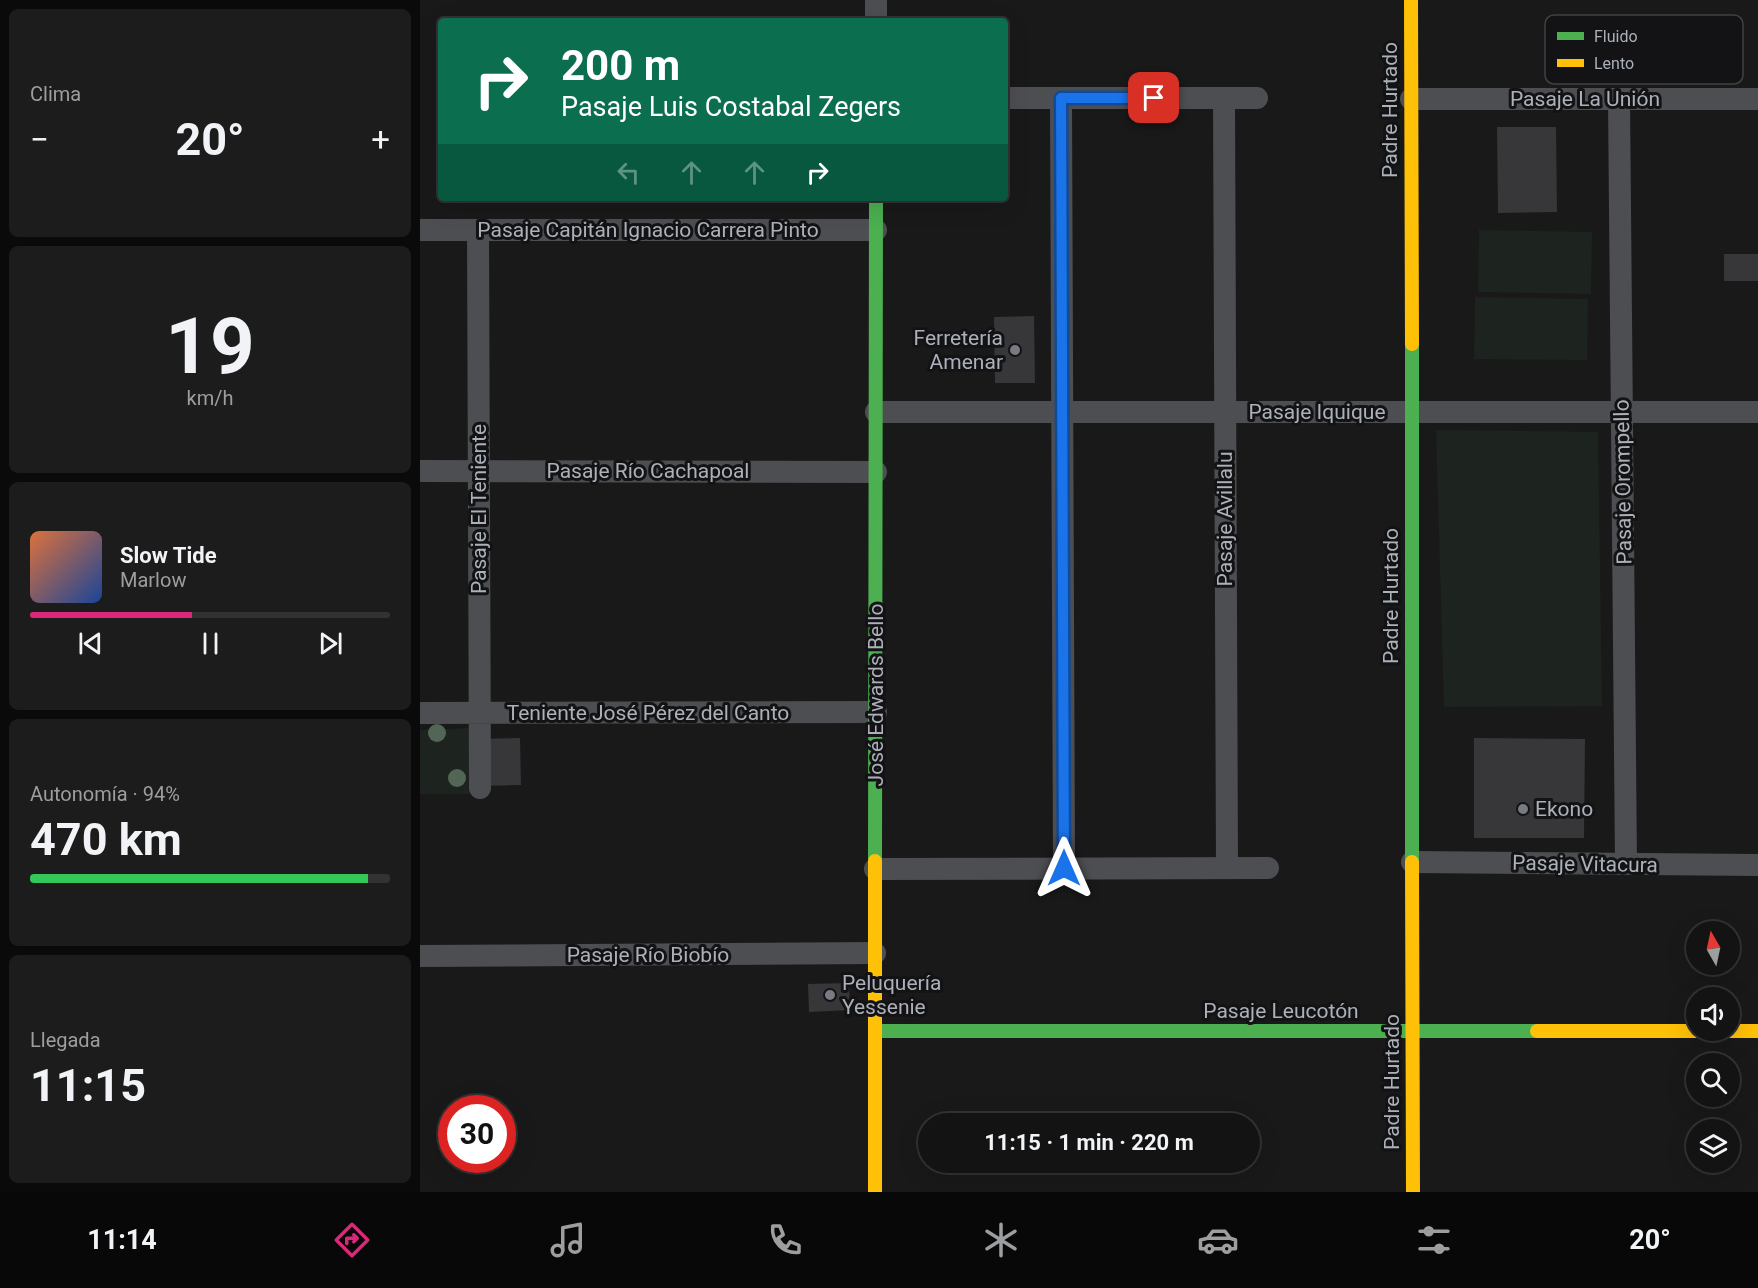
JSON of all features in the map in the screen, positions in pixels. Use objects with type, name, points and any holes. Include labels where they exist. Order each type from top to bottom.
[{"type":"street","points":[[876,0],[876,18]]},
{"type":"street","name":"Padre Hurtado","points":[[1411,0],[1413,1192]]},
{"type":"street","points":[[1008,98],[1257,98]]},
{"type":"street","points":[[1061,98],[1064,868]]},
{"type":"street","name":"Pasaje Avillalu","points":[[1224,98],[1227,868]]},
{"type":"street","name":"Pasaje La Unión","points":[[1411,99],[1758,99]]},
{"type":"street","name":"Pasaje Orompello","points":[[1620,99],[1626,864]]},
{"type":"street","name":"José Edwards Bello","points":[[875,1192],[876,201]]},
{"type":"street","name":"Pasaje Capitán Ignacio Carrera Pinto","points":[[420,230],[876,230]]},
{"type":"street","name":"Pasaje El Teniente","points":[[478,230],[480,788]]},
{"type":"street","name":"Pasaje Iquique","points":[[876,412],[1758,412]]},
{"type":"street","name":"Pasaje Río Cachapoal","points":[[420,471],[876,472]]},
{"type":"street","name":"Teniente José Pérez del Canto","points":[[420,713],[876,712]]},
{"type":"street","name":"Pasaje Vitacura","points":[[1413,862],[1758,865]]},
{"type":"street","points":[[875,869],[1268,868]]},
{"type":"street","name":"Pasaje Río Biobío","points":[[420,956],[875,953]]},
{"type":"street","name":"Pasaje Leucotón","points":[[875,1031],[1758,1031]]},
{"type":"shaded area","points":[[1479,230],[1592,232],[1591,294],[1478,292]]},
{"type":"shaded area","points":[[1475,297],[1588,299],[1587,360],[1474,359]]},
{"type":"shaded area","points":[[1436,430],[1598,432],[1602,706],[1444,707]]},
{"type":"shaded area","points":[[469,728],[472,794],[420,794],[420,730]]},
{"type":"building","points":[[1497,127],[1556,127],[1557,212],[1498,213]]},
{"type":"building","points":[[1724,254],[1758,254],[1758,281],[1724,281]]},
{"type":"building","name":"Ferretería Amenar","points":[[1034,316],[1035,383],[995,383],[994,317]]},
{"type":"building","points":[[520,738],[521,785],[485,786],[484,739]]},
{"type":"building","points":[[1474,738],[1585,739],[1584,838],[1474,838]]},
{"type":"building","points":[[849,983],[850,1010],[809,1012],[808,984]]},
{"type":"traffic: fast","points":[[875,861],[876,201]]},
{"type":"traffic: fast","points":[[1412,344],[1412,862]]},
{"type":"traffic: fast","points":[[875,1031],[1537,1031]]},
{"type":"traffic: slow","points":[[1411,0],[1412,344]]},
{"type":"traffic: slow","points":[[875,861],[875,1192]]},
{"type":"traffic: slow","points":[[1412,862],[1413,1192]]},
{"type":"traffic: slow","points":[[1537,1031],[1758,1031]]},
{"type":"place","name":"Ferretería Amenar","points":[[1015,350]]},
{"type":"place","name":"Ekono","points":[[1523,809]]},
{"type":"place","name":"Peluquería Yessenie","points":[[830,995]]},
{"type":"route","points":[[1064,868],[1061,98],[1154,98]]}]
